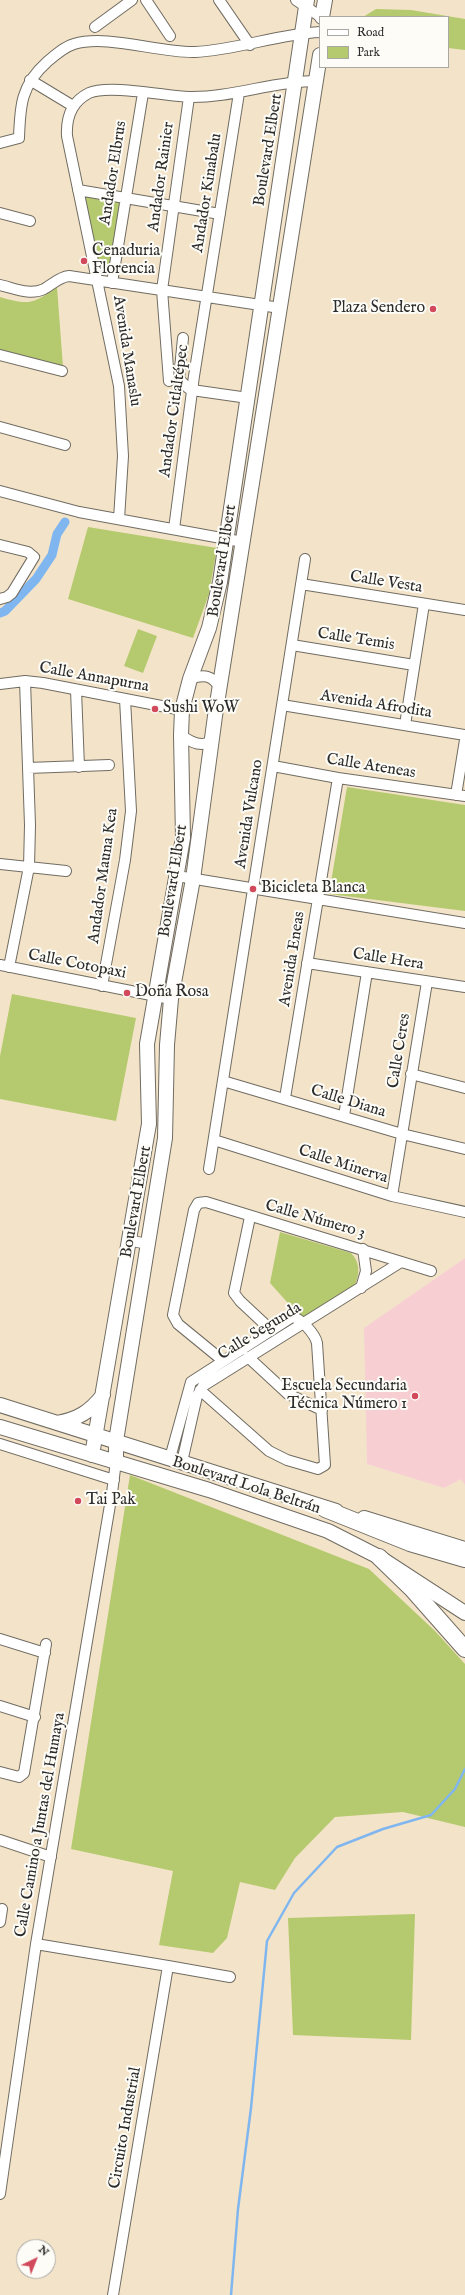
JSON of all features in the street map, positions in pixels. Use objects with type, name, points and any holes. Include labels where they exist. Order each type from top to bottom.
[{"type":"main road","points":[[325,1508],[410,1543],[465,1559]]},
{"type":"main road","points":[[379,1557],[412,1589],[465,1649]]},
{"type":"street","points":[[95,27],[132,0]]},
{"type":"street","points":[[146,0],[170,36]]},
{"type":"street","points":[[219,0],[250,45]]},
{"type":"street","points":[[321,16],[325,0]]},
{"type":"street","points":[[303,2],[320,16]]},
{"type":"street","name":"Boulevard Elbert","points":[[92,1455],[148,1124],[147,1044],[154,996],[183,838],[180,735],[182,710],[190,679],[215,609],[227,539],[304,33],[303,2]]},
{"type":"street","points":[[0,143],[19,138],[20,110],[30,80],[56,54],[65,48],[82,42],[93,41],[182,52],[250,45],[304,33],[319,32]]},
{"type":"street","name":"Boulevard Elbert","points":[[116,1462],[116,1441],[167,1125],[167,1045],[171,999],[193,879],[220,688],[319,62]]},
{"type":"street","points":[[30,80],[73,106],[78,100],[90,92],[108,90],[189,97],[239,93],[296,81],[316,81]]},
{"type":"street","name":"Andador Elbrus","points":[[112,283],[143,93]]},
{"type":"street","name":"Andador Kinabalu","points":[[208,297],[239,93]]},
{"type":"street","name":"Andador Rainier","points":[[169,381],[162,290],[189,97]]},
{"type":"street","name":"Avenida Manaslu","points":[[73,106],[67,127],[67,136],[119,386],[122,456],[119,519]]},
{"type":"street","points":[[78,190],[220,214]]},
{"type":"street","points":[[0,213],[30,221]]},
{"type":"street","points":[[0,285],[30,292],[37,291],[63,277],[280,308]]},
{"type":"street","name":"Andador Citlaltépec","points":[[174,529],[192,390],[208,297]]},
{"type":"street","points":[[183,338],[179,379],[188,388],[192,390],[248,398]]},
{"type":"street","points":[[0,355],[62,371]]},
{"type":"street","points":[[0,427],[66,445]]},
{"type":"street","points":[[0,491],[79,512],[244,542]]},
{"type":"street","points":[[0,545],[28,552],[34,557],[34,561],[12,593],[7,598],[0,599]]},
{"type":"street","name":"Avenida Vulcano","points":[[209,1169],[305,560]]},
{"type":"street","name":"Calle Vesta","points":[[302,584],[465,610]]},
{"type":"street","points":[[405,725],[424,604]]},
{"type":"street","name":"Calle Temis","points":[[292,645],[414,665]]},
{"type":"street","points":[[190,679],[206,676],[214,680],[220,688]]},
{"type":"street","points":[[4,966],[29,867],[30,826],[25,681]]},
{"type":"street","name":"Calle Annapurna","points":[[0,684],[25,681],[182,710]]},
{"type":"street","points":[[76,690],[79,767]]},
{"type":"street","name":"Andador Mauna Kea","points":[[102,986],[125,860],[131,811],[125,699]]},
{"type":"street","name":"Avenida Afrodita","points":[[282,705],[465,735]]},
{"type":"street","points":[[180,735],[197,744],[206,744],[212,741]]},
{"type":"street","points":[[461,796],[465,740]]},
{"type":"street","points":[[28,768],[109,765]]},
{"type":"street","name":"Calle Ateneas","points":[[273,766],[338,778],[461,796]]},
{"type":"street","name":"Avenida Eneas","points":[[285,1098],[338,778]]},
{"type":"street","points":[[0,864],[66,870]]},
{"type":"street","points":[[177,876],[465,923]]},
{"type":"street","name":"Calle Hera","points":[[307,963],[465,988]]},
{"type":"street","name":"Calle Cotopaxi","points":[[4,966],[171,999]]},
{"type":"street","points":[[344,1116],[367,972]]},
{"type":"street","name":"Calle Ceres","points":[[392,1196],[427,982]]},
{"type":"street","points":[[411,1074],[465,1088]]},
{"type":"street","name":"Calle Diana","points":[[223,1081],[285,1098],[402,1134],[465,1149]]},
{"type":"street","name":"Calle Minerva","points":[[214,1140],[392,1196],[465,1212]]},
{"type":"street","name":"Calle Número 3","points":[[222,1360],[178,1324],[172,1315],[194,1210],[198,1203],[206,1202],[250,1217],[363,1249],[431,1271]]},
{"type":"street","points":[[250,1217],[234,1293],[240,1301],[270,1329]]},
{"type":"street","points":[[128,1240],[147,1244]]},
{"type":"street","points":[[361,1288],[366,1271],[363,1249]]},
{"type":"street","name":"Calle Segunda","points":[[200,1390],[248,1357],[401,1262]]},
{"type":"street","name":"Calle Segunda","points":[[176,1460],[189,1386],[194,1379],[289,1317],[294,1317],[302,1324]]},
{"type":"street","points":[[176,1460],[200,1390],[269,1451],[287,1460],[318,1469],[322,1468],[326,1460],[317,1343],[313,1335],[302,1324]]},
{"type":"street","points":[[248,1357],[288,1394],[322,1410]]},
{"type":"street","points":[[57,1423],[85,1414],[95,1406],[103,1395]]},
{"type":"street","name":"Boulevard Lola Beltrán","points":[[0,1405],[96,1434],[325,1508],[362,1517],[465,1549]]},
{"type":"street","name":"Boulevard Lola Beltrán","points":[[0,1427],[208,1490],[328,1531],[379,1557],[465,1613]]},
{"type":"street","points":[[0,1444],[114,1480]]},
{"type":"street","name":"Calle Camino a Juntas del Humaya","points":[[0,2194],[36,1944],[116,1462]]},
{"type":"street","points":[[0,1639],[46,1649],[24,1773],[19,1777],[15,1777],[0,1772]]},
{"type":"street","points":[[0,1706],[35,1717]]},
{"type":"street","points":[[0,1840],[51,1856]]},
{"type":"street","points":[[0,1922],[4,1910]]},
{"type":"street","points":[[36,1944],[230,1977]]},
{"type":"street","name":"Circuito Industrial","points":[[113,2295],[168,1966]]},
{"type":"shaded area","name":"Escuela Secundaria Técnica Número 1","points":[[465,1258],[465,1485],[461,1479],[444,1488],[367,1464],[364,1328]]},
{"type":"green space","points":[[376,9],[411,10],[447,16],[365,16]]},
{"type":"green space","points":[[449,16],[465,19],[465,50],[449,48]]},
{"type":"green space","points":[[83,190],[121,197],[109,270],[99,268]]},
{"type":"green space","points":[[57,287],[63,367],[0,350],[0,297],[30,302]]},
{"type":"green space","points":[[88,527],[217,548],[209,594],[193,638],[68,599]]},
{"type":"green space","points":[[138,629],[157,636],[143,673],[124,666]]},
{"type":"green space","points":[[347,787],[465,805],[465,911],[329,894]]},
{"type":"green space","points":[[12,994],[136,1018],[116,1121],[0,1099],[0,1056]]},
{"type":"green space","points":[[280,1232],[351,1253],[358,1264],[358,1276],[355,1285],[304,1321],[270,1283]]},
{"type":"green space","points":[[130,1475],[369,1569],[435,1631],[465,1664],[465,1827],[403,1812],[335,1817],[295,1858],[275,1890],[240,1882],[227,1938],[213,1953],[159,1945],[173,1871],[71,1849]]},
{"type":"green space","points":[[415,1914],[411,2040],[293,2035],[288,1918]]},
{"type":"waterway","points":[[0,613],[5,611],[36,579],[52,555],[57,534],[65,522]]},
{"type":"waterway","points":[[231,2295],[238,2209],[251,2108],[267,1941],[294,1893],[337,1847],[383,1829],[431,1815],[455,1789],[465,1769]]},
{"type":"place","name":"Cenaduria Florencia","points":[[84,261]]},
{"type":"place","name":"Plaza Sendero","points":[[433,309]]},
{"type":"place","name":"Sushi WoW","points":[[155,709]]},
{"type":"place","name":"Bicicleta Blanca","points":[[253,889]]},
{"type":"place","name":"Doña Rosa","points":[[127,993]]},
{"type":"place","name":"Escuela Secundaria Técnica Número 1","points":[[415,1396]]},
{"type":"place","name":"Tai Pak","points":[[78,1501]]}]
